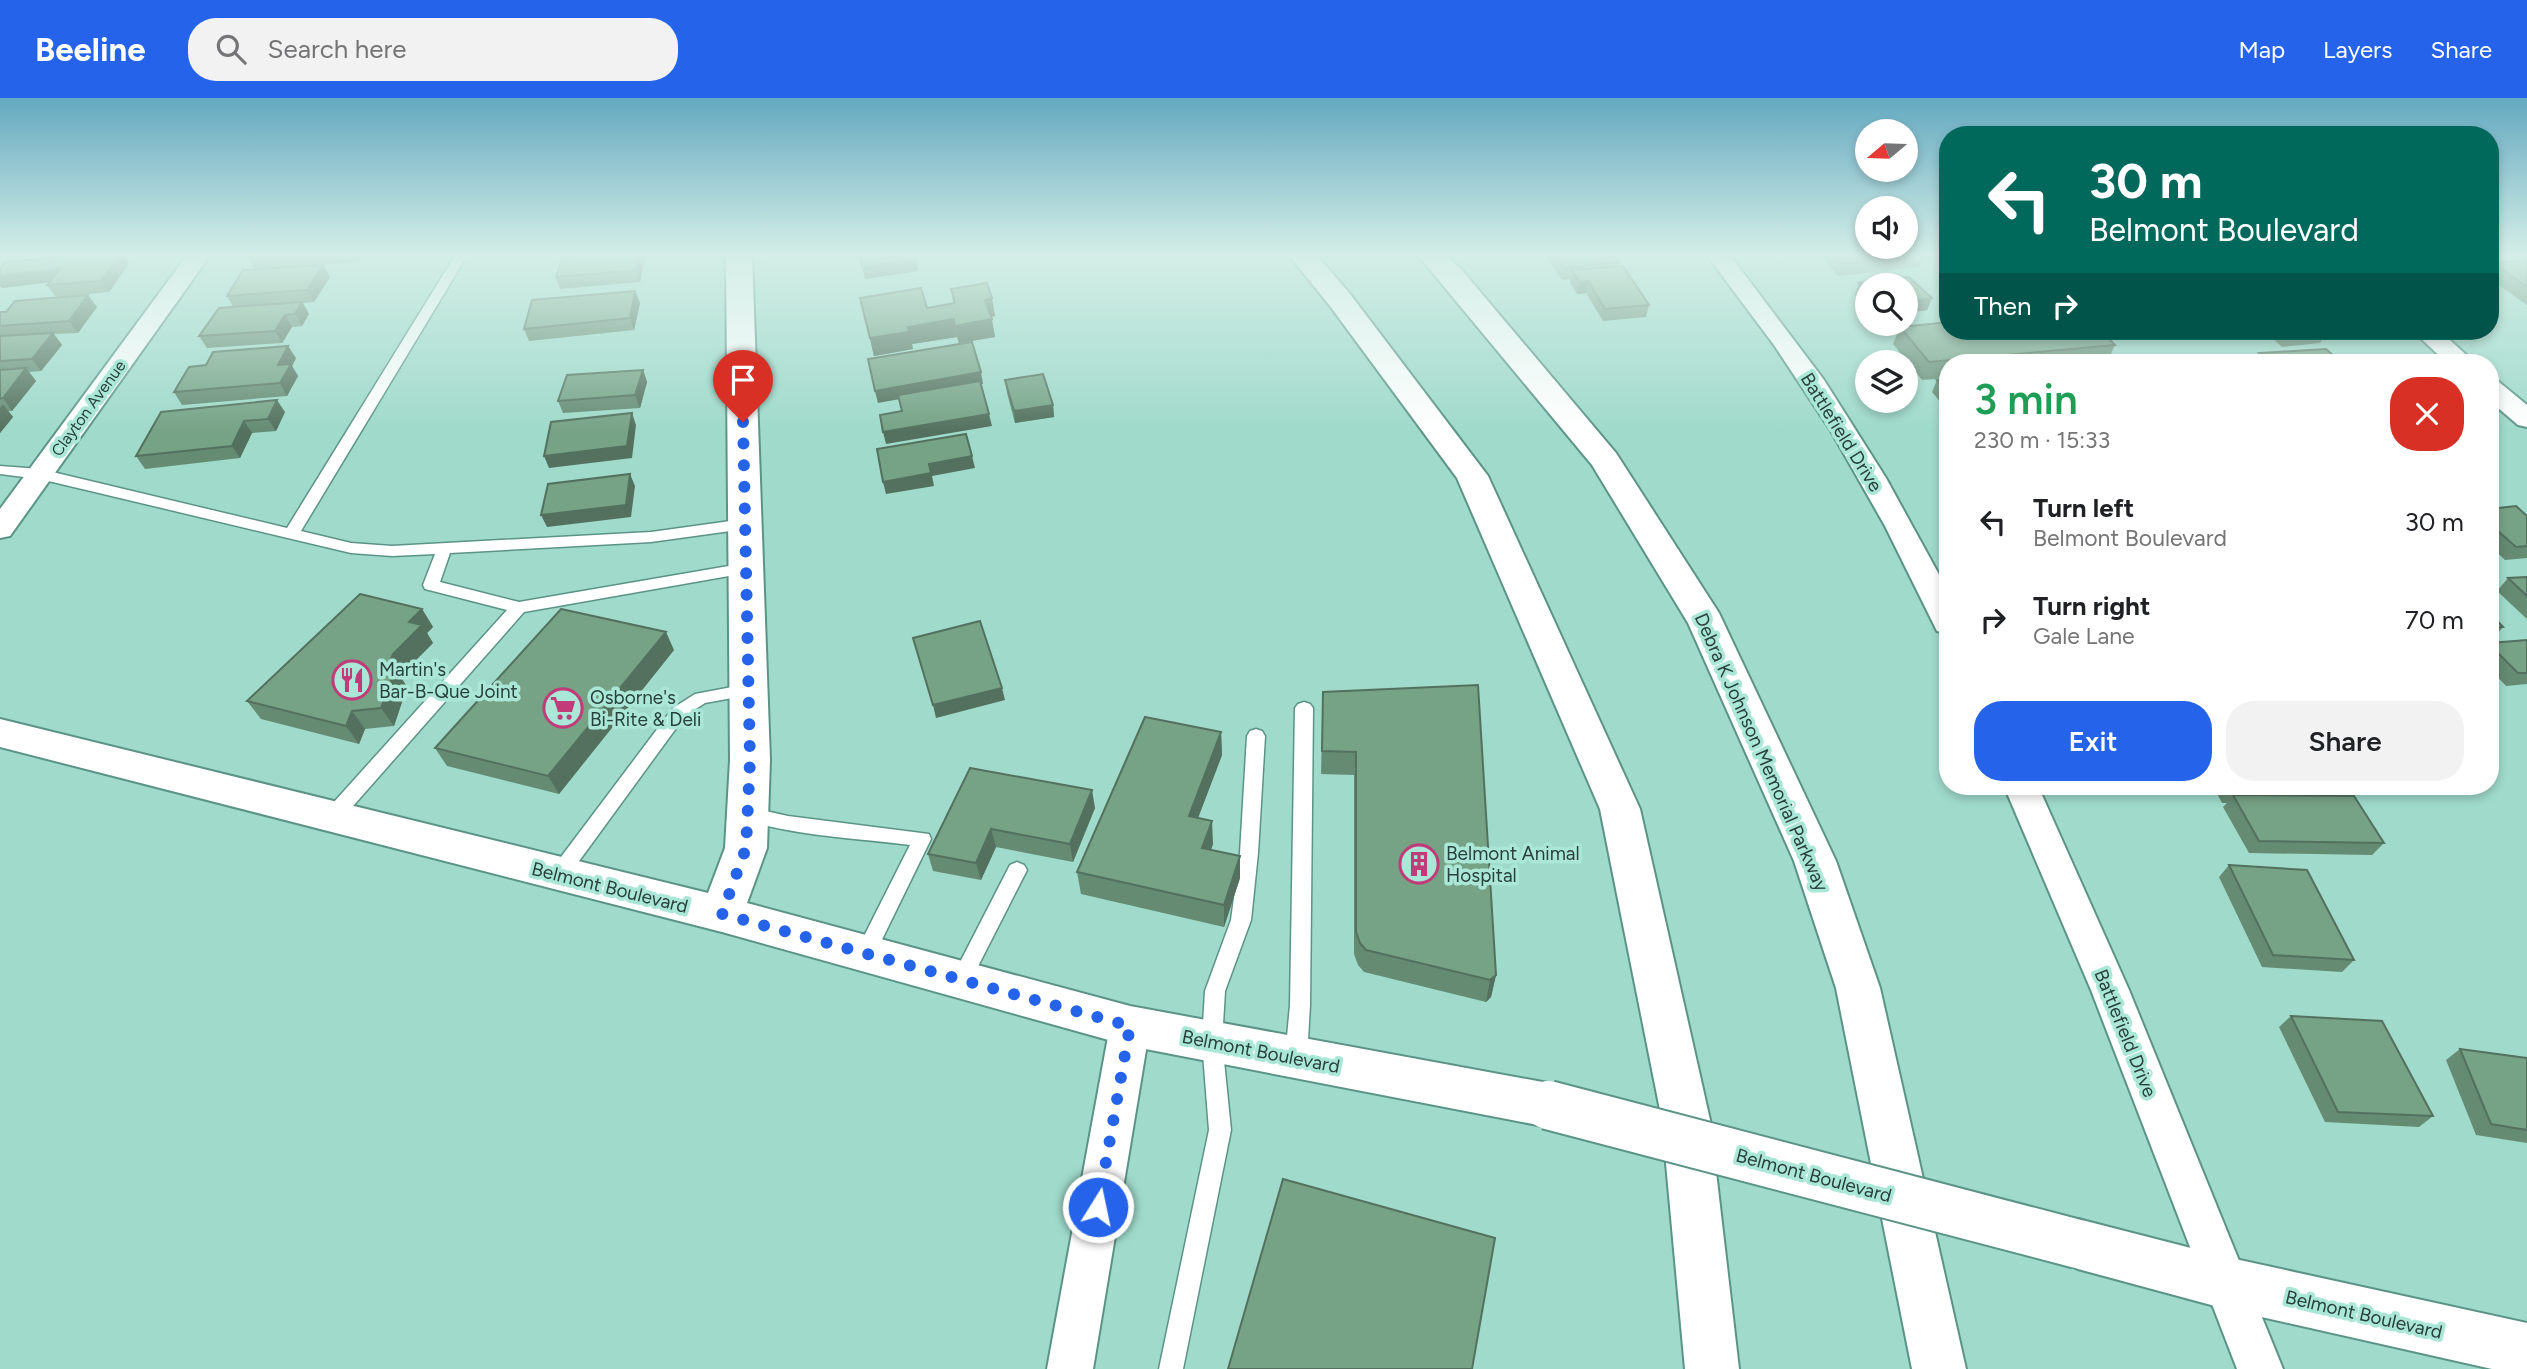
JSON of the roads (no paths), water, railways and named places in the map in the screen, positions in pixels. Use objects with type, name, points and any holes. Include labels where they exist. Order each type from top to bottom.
[{"type":"main road","points":[[722,914],[746,848],[748,814],[740,313]]},
{"type":"main road","points":[[1350,313],[1472,476],[1620,809],[1686,1120],[1712,1369]]},
{"type":"main road","name":"Debra K Johnson Memorial Parkway","points":[[1480,313],[1605,460],[1712,635],[1815,861],[1858,988],[1939,1369]]},
{"type":"main road","name":"Belmont Boulevard","points":[[0,733],[722,914],[1130,1026],[1548,1105],[2226,1283],[2527,1350]]},
{"type":"street","name":"Clayton Avenue","points":[[0,528],[157,313]]},
{"type":"street","name":"Battlefield Drive","points":[[1762,313],[1786,344],[1852,446],[1904,534],[1939,605]]},
{"type":"street","points":[[2435,340],[2452,354]]},
{"type":"street","points":[[2499,395],[2527,419]]},
{"type":"street","name":"Battlefield Drive","points":[[2025,795],[2110,990],[2260,1369]]},
{"type":"street","points":[[1070,1369],[1130,1026]]},
{"type":"lane","points":[[292,533],[426,313]]},
{"type":"lane","points":[[0,470],[40,474],[351,548],[392,551],[651,537],[745,524]]},
{"type":"lane","points":[[444,549],[431,585],[519,607],[746,568]]},
{"type":"lane","points":[[332,817],[519,607]]},
{"type":"lane","points":[[559,874],[679,712],[701,698],[748,690]]},
{"type":"lane","points":[[1296,1058],[1300,1005],[1304,708]]},
{"type":"lane","points":[[1171,1369],[1220,1130],[1212,1041],[1215,990],[1241,920],[1249,853],[1256,736]]},
{"type":"lane","points":[[748,814],[788,823],[922,839],[866,954]]},
{"type":"lane","points":[[961,980],[1017,870]]},
{"type":"place","name":"Martin's Bar-B-Que Joint","points":[[352,680]]},
{"type":"place","name":"Osborne's Bi-Rite & Deli","points":[[563,708]]},
{"type":"place","name":"Belmont Animal Hospital","points":[[1419,864]]}]
